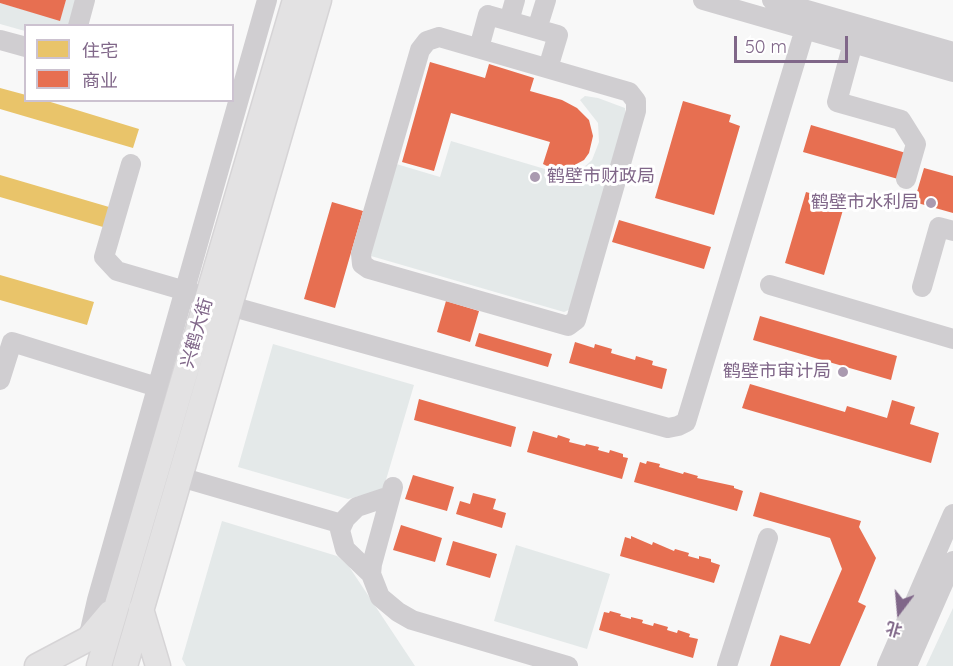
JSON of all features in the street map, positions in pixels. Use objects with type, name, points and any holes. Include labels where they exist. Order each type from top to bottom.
[{"type":"main road","name":"兴鹤大街","points":[[99,666],[295,0]]},
{"type":"main road","name":"兴鹤大街","points":[[125,666],[319,0]]},
{"type":"main road","points":[[37,666],[88,639],[101,626],[118,602]]},
{"type":"main road","points":[[141,609],[158,666]]},
{"type":"street","points":[[79,24],[85,0]]},
{"type":"street","points":[[88,639],[97,600],[267,0]]},
{"type":"street","points":[[509,21],[515,0]]},
{"type":"street","points":[[537,29],[546,0]]},
{"type":"street","points":[[704,0],[812,14],[853,43],[953,72]]},
{"type":"street","points":[[772,0],[812,14],[953,52]]},
{"type":"street","points":[[230,306],[668,428],[686,422],[812,14]]},
{"type":"street","points":[[479,48],[488,15],[558,35],[548,68]]},
{"type":"street","points":[[439,37],[479,48],[629,92],[636,101],[636,111],[576,320],[568,326],[369,269],[362,264],[361,254],[420,50],[427,41],[439,37]]},
{"type":"street","points":[[0,40],[24,46]]},
{"type":"street","points":[[853,43],[837,102],[902,120],[916,144],[906,179]]},
{"type":"street","points":[[131,164],[104,257],[117,271],[207,298]]},
{"type":"street","points":[[922,287],[939,227],[953,231]]},
{"type":"street","points":[[770,285],[953,339]]},
{"type":"street","points":[[0,380],[12,342],[157,387]]},
{"type":"street","points":[[180,477],[342,524]]},
{"type":"street","points":[[371,574],[392,491],[357,507],[342,524],[341,536],[345,549],[371,574],[380,597],[412,620],[568,666]]},
{"type":"street","points":[[887,666],[953,514]]},
{"type":"street","points":[[727,666],[768,538]]},
{"type":"street","points":[[907,666],[953,561]]},
{"type":"shaded area","points":[[66,0],[76,0],[69,24],[24,24],[24,31],[0,24],[0,3],[60,20]]},
{"type":"shaded area","points":[[585,96],[598,98],[625,108],[626,119],[571,309],[564,312],[371,256],[369,252],[393,163],[440,177],[451,141],[565,175],[583,168],[592,160],[599,142],[598,123],[580,100]]},
{"type":"shaded area","points":[[273,344],[414,385],[383,490],[348,499],[238,467]]},
{"type":"shaded area","points":[[222,521],[337,556],[348,565],[415,666],[186,666],[182,659]]},
{"type":"shaded area","points":[[516,545],[610,574],[587,649],[494,621]]},
{"type":"shaded area","points":[[953,608],[953,666],[926,666]]},
{"type":"building: 住宅","points":[[0,88],[24,94],[24,102],[51,102],[139,129],[133,148],[0,109]]},
{"type":"building: 住宅","points":[[0,175],[109,207],[103,227],[0,197]]},
{"type":"building: 住宅","points":[[0,275],[94,302],[87,325],[0,300]]},
{"type":"building: 商业","points":[[0,0],[66,0],[60,21],[0,3]]},
{"type":"building: 商业","points":[[430,62],[485,78],[489,64],[534,78],[530,91],[562,100],[577,108],[589,120],[593,136],[589,153],[584,160],[569,168],[551,168],[543,164],[550,142],[451,113],[434,171],[402,162]]},
{"type":"building: 商业","points":[[683,101],[731,115],[729,122],[740,126],[714,215],[655,198]]},
{"type":"building: 商业","points":[[811,125],[906,153],[898,179],[803,152]]},
{"type":"building: 商业","points":[[924,168],[953,176],[953,213],[914,202]]},
{"type":"building: 商业","points":[[806,192],[845,203],[824,275],[785,263]]},
{"type":"building: 商业","points":[[332,202],[363,211],[335,308],[304,299]]},
{"type":"building: 商业","points":[[619,220],[711,247],[704,269],[612,242]]},
{"type":"building: 商业","points":[[446,301],[479,311],[470,342],[437,332]]},
{"type":"building: 商业","points":[[760,316],[897,356],[891,380],[753,340]]},
{"type":"building: 商业","points":[[479,333],[552,354],[548,367],[475,346]]},
{"type":"building: 商业","points":[[575,342],[594,348],[595,344],[612,349],[611,353],[635,360],[636,356],[653,361],[652,365],[667,369],[662,389],[569,363]]},
{"type":"building: 商业","points":[[750,384],[845,412],[847,406],[887,418],[892,400],[915,407],[910,424],[939,433],[931,463],[742,408]]},
{"type":"building: 商业","points":[[419,399],[516,427],[511,447],[414,420]]},
{"type":"building: 商业","points":[[533,431],[557,438],[558,435],[570,439],[569,442],[599,447],[598,450],[609,453],[610,450],[623,454],[623,457],[628,458],[622,479],[527,452]]},
{"type":"building: 商业","points":[[647,461],[660,464],[659,467],[734,486],[743,491],[737,511],[634,482],[640,462],[646,464]]},
{"type":"building: 商业","points":[[413,475],[454,487],[447,511],[405,499]]},
{"type":"building: 商业","points":[[760,492],[861,521],[859,527],[876,558],[858,602],[866,606],[840,666],[770,666],[780,635],[810,644],[842,569],[830,538],[753,516]]},
{"type":"building: 商业","points":[[473,493],[496,499],[493,509],[506,513],[502,528],[456,514],[460,501],[470,504]]},
{"type":"building: 商业","points":[[401,525],[442,538],[435,562],[393,550]]},
{"type":"building: 商业","points":[[631,536],[652,545],[653,542],[674,551],[675,549],[689,553],[688,556],[711,559],[711,562],[720,565],[714,583],[620,556],[625,537],[631,539]]},
{"type":"building: 商业","points":[[453,541],[497,554],[490,578],[446,565]]},
{"type":"building: 商业","points":[[610,611],[631,619],[631,617],[643,620],[642,623],[653,626],[654,623],[668,627],[667,630],[677,633],[678,630],[690,634],[689,637],[698,639],[693,658],[599,630],[604,612],[609,613]]},
{"type":"place","name":"鹤壁市财政局","points":[[535,177]]},
{"type":"place","name":"鹤壁市水利局","points":[[931,203]]},
{"type":"place","name":"鹤壁市审计局","points":[[843,372]]}]
